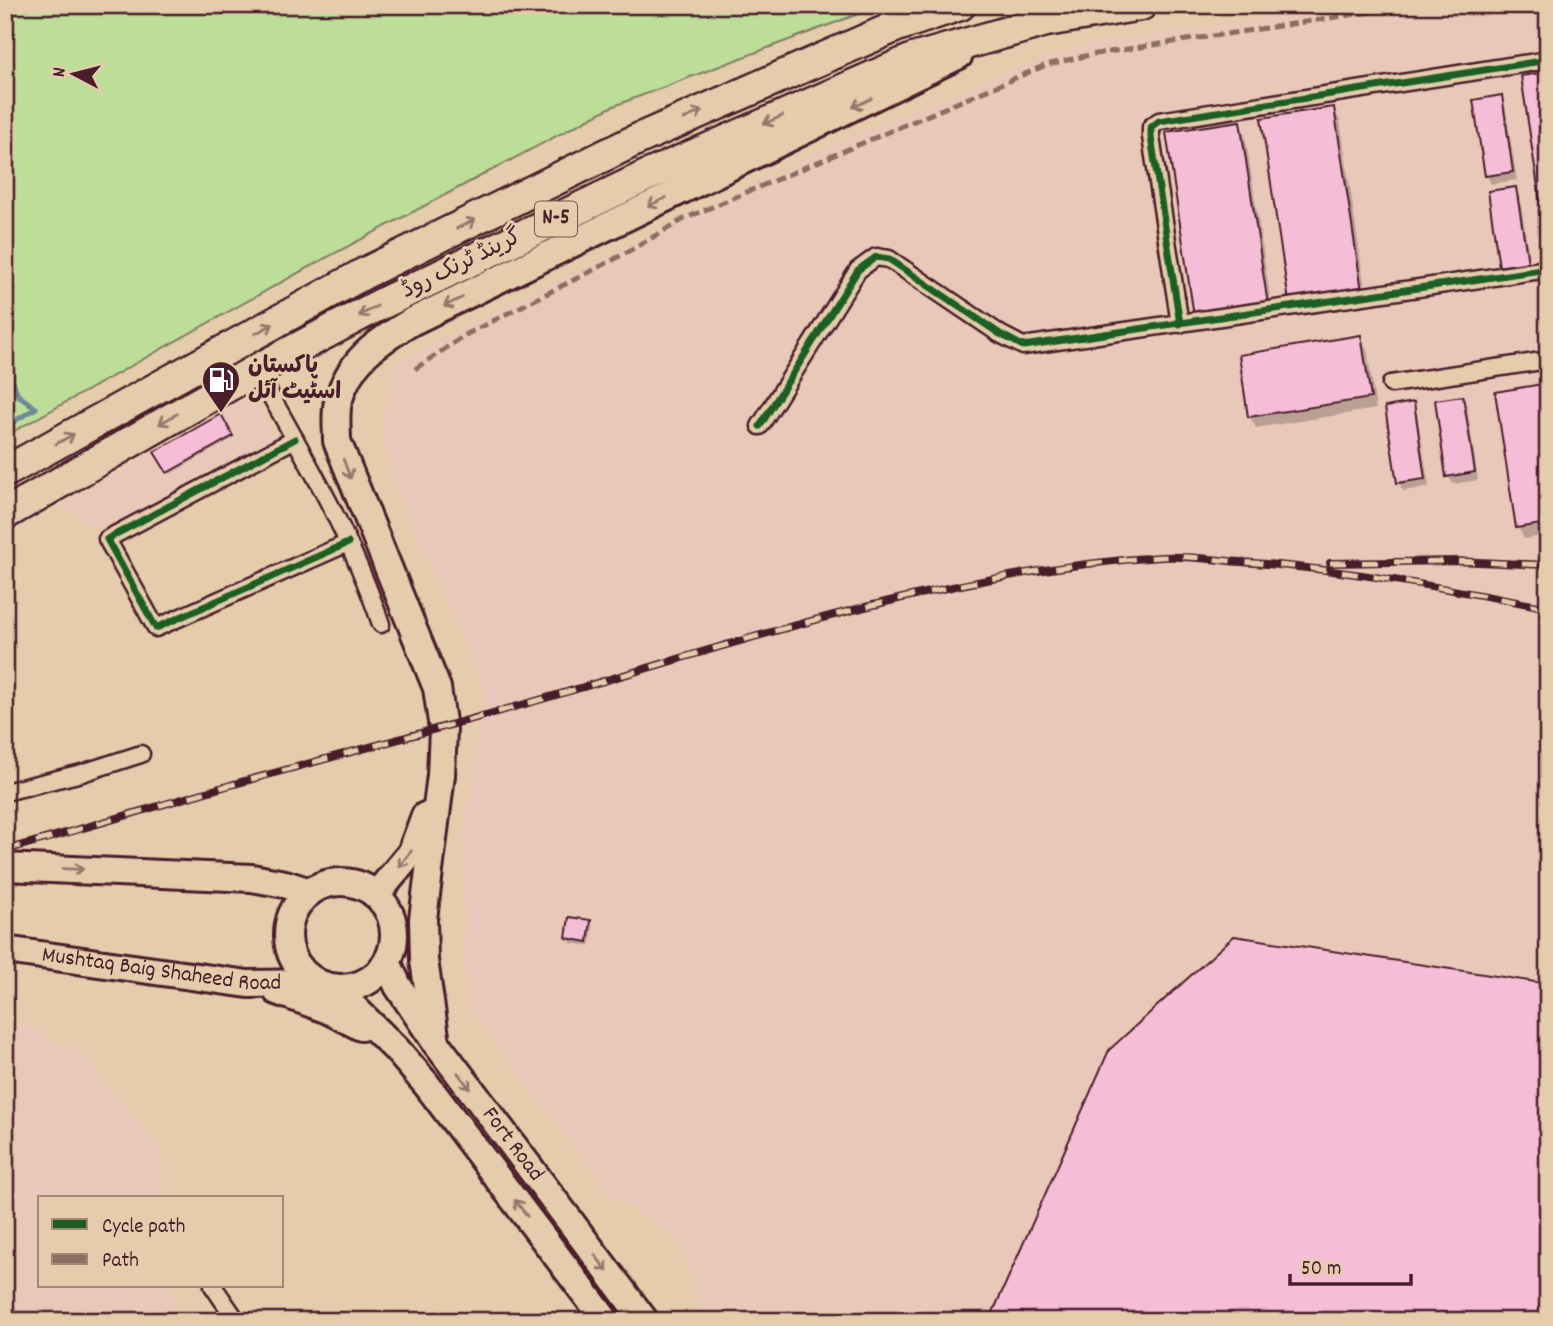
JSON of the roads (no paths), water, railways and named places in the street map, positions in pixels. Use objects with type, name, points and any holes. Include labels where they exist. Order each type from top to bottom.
[{"type":"highway","name":"گرینڈ ٹرنک روڈ","points":[[5,471],[363,274],[636,140],[897,26],[960,5]]},
{"type":"highway","name":"گرینڈ ٹرنک روڈ","points":[[5,514],[256,370],[381,304],[646,176],[913,59],[1046,20],[1140,5]]},
{"type":"main road","points":[[436,1043],[424,960],[423,919],[441,775],[443,729],[437,688],[337,441],[337,404],[350,372],[377,342],[411,322],[1011,29]]},
{"type":"main road","points":[[376,895],[411,853],[441,775]]},
{"type":"main road","points":[[5,867],[252,878],[310,892]]},
{"type":"main road","points":[[344,882],[364,887],[386,906],[395,934],[393,949],[378,974],[365,983],[350,988],[326,986],[303,972],[293,957],[288,940],[290,922],[298,905],[310,892],[323,885],[344,882]]},
{"type":"main road","name":"Mushtaq Baig Shaheed Road","points":[[5,950],[248,984],[326,986]]},
{"type":"main road","name":"Fort Road","points":[[387,962],[398,986],[436,1043],[645,1321]]},
{"type":"main road","points":[[248,984],[288,994],[326,1009],[363,1027],[397,1050]]},
{"type":"main road","name":"Fort Road","points":[[326,986],[397,1050],[427,1085],[606,1321]]},
{"type":"street","points":[[1180,324],[1151,127],[1160,121],[1548,60]]},
{"type":"street","points":[[760,426],[858,270],[876,257],[889,259],[1000,334],[1023,346],[1548,269]]},
{"type":"street","points":[[1391,384],[1548,360]]},
{"type":"street","points":[[256,370],[348,543],[381,624]]},
{"type":"street","points":[[295,439],[107,539],[156,628],[348,543]]},
{"type":"street","points":[[5,792],[82,773],[141,754]]},
{"type":"street","points":[[214,1288],[237,1321]]},
{"type":"waterway","points":[[5,361],[18,395],[36,408],[5,427]]},
{"type":"railway","points":[[5,850],[868,606],[1015,575],[1088,564],[1191,557],[1357,574],[1548,608]]},
{"type":"railway","points":[[1330,563],[1455,561],[1548,565]]},
{"type":"place","name":"پاکستان اسٹیٹ آئل","points":[[221,414]]}]
